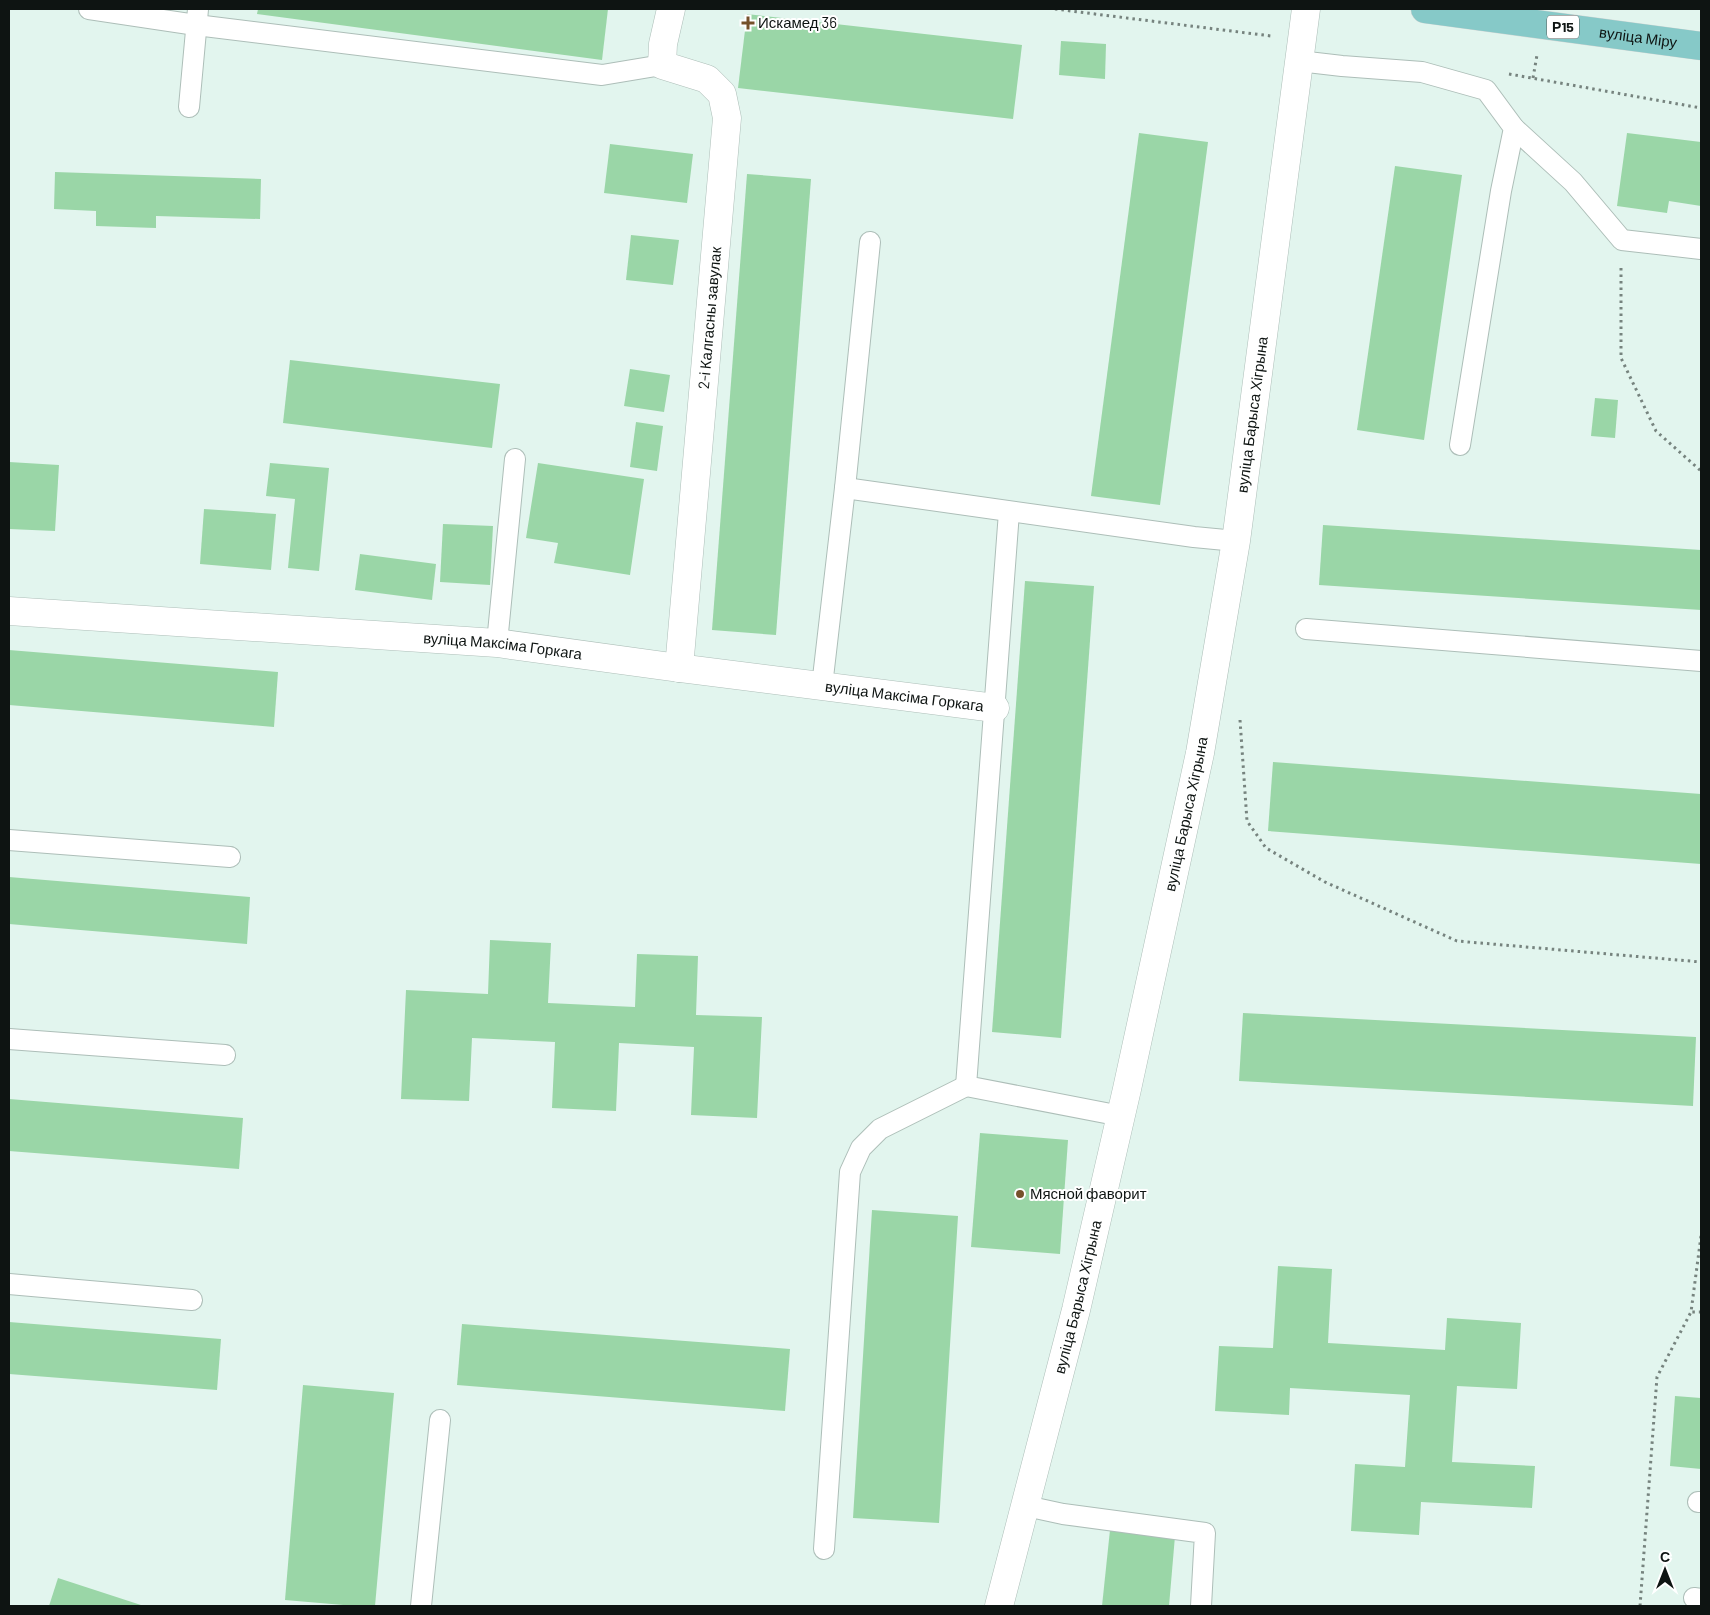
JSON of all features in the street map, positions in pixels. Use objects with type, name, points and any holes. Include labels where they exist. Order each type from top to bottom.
[{"type":"main road","name":"вуліца Міру","points":[[1425,9],[1701,46]]},
{"type":"street","points":[[662,65],[663,44],[671,9]]},
{"type":"street","name":"вуліца Барыса Хігрына","points":[[999,1606],[1076,1310],[1121,1116],[1200,753],[1236,541],[1306,9]]},
{"type":"street","name":"2-і Калгасны завулак","points":[[662,65],[707,79],[722,94],[727,118],[680,668]]},
{"type":"street","name":"вуліца Максіма Горкага","points":[[9,611],[497,643],[995,708]]},
{"type":"lane","points":[[89,9],[197,17],[602,75],[662,65]]},
{"type":"lane","points":[[189,107],[197,17]]},
{"type":"lane","points":[[1299,61],[1422,72],[1486,90],[1514,128],[1573,182],[1622,240],[1701,249]]},
{"type":"lane","points":[[1460,445],[1501,191],[1514,128]]},
{"type":"lane","points":[[822,686],[845,488],[870,242]]},
{"type":"lane","points":[[497,643],[515,459]]},
{"type":"lane","points":[[845,488],[1009,512],[1236,541]]},
{"type":"lane","points":[[966,1086],[1009,512]]},
{"type":"lane","points":[[1306,629],[1701,661]]},
{"type":"lane","points":[[9,840],[230,858]]},
{"type":"lane","points":[[9,1038],[225,1056]]},
{"type":"lane","points":[[824,1549],[850,1172],[861,1148],[880,1129],[966,1086],[1121,1116]]},
{"type":"lane","points":[[9,1284],[192,1300]]},
{"type":"lane","points":[[422,1606],[440,1420]]},
{"type":"lane","points":[[1026,1506],[1063,1514],[1205,1533],[1201,1606]]},
{"type":"path","points":[[1055,9],[1273,36]]},
{"type":"path","points":[[1533,78],[1537,54]]},
{"type":"path","points":[[1504,73],[1701,108]]},
{"type":"path","points":[[1622,240],[1621,358],[1656,431],[1701,471]]},
{"type":"path","points":[[1239,716],[1247,821],[1266,848],[1324,882],[1458,941],[1701,962]]},
{"type":"path","points":[[1640,1606],[1657,1377],[1691,1312],[1701,1236]]},
{"type":"path","points":[[1691,1312],[1701,1312]]},
{"type":"building","points":[[258,9],[608,9],[602,60],[257,14]]},
{"type":"building","points":[[747,14],[1022,45],[1013,119],[738,88]]},
{"type":"building","points":[[1061,41],[1106,44],[1105,79],[1059,75]]},
{"type":"building","points":[[1139,133],[1208,142],[1160,505],[1091,496]]},
{"type":"building","points":[[1627,133],[1701,142],[1701,206],[1669,201],[1667,213],[1617,206]]},
{"type":"building","points":[[610,144],[693,154],[687,203],[604,193]]},
{"type":"building","points":[[1395,166],[1462,175],[1424,440],[1357,430]]},
{"type":"building","points":[[55,172],[261,179],[260,219],[156,216],[156,228],[96,226],[96,211],[54,209]]},
{"type":"building","points":[[747,174],[811,179],[776,635],[712,630]]},
{"type":"building","points":[[631,235],[679,240],[673,285],[626,280]]},
{"type":"building","points":[[290,360],[500,384],[492,448],[283,423]]},
{"type":"building","points":[[630,369],[670,375],[664,412],[624,406]]},
{"type":"building","points":[[1595,398],[1618,400],[1615,438],[1591,436]]},
{"type":"building","points":[[636,422],[663,426],[657,471],[630,467]]},
{"type":"building","points":[[9,462],[59,465],[55,531],[9,529]]},
{"type":"building","points":[[270,463],[329,468],[319,571],[288,568],[295,499],[266,496]]},
{"type":"building","points":[[538,463],[644,479],[630,575],[554,563],[558,543],[526,538]]},
{"type":"building","points":[[204,509],[276,514],[271,570],[200,564]]},
{"type":"building","points":[[443,524],[493,526],[490,585],[440,582]]},
{"type":"building","points":[[1323,525],[1701,550],[1701,610],[1319,585]]},
{"type":"building","points":[[360,554],[436,564],[432,600],[355,590]]},
{"type":"building","points":[[1025,581],[1094,586],[1061,1038],[992,1032]]},
{"type":"building","points":[[9,650],[278,672],[274,727],[9,705]]},
{"type":"building","points":[[1273,762],[1701,794],[1701,864],[1268,831]]},
{"type":"building","points":[[9,877],[250,897],[247,944],[9,924]]},
{"type":"building","points":[[490,940],[551,943],[548,1003],[635,1007],[637,954],[698,956],[696,1015],[762,1017],[757,1118],[691,1115],[694,1047],[619,1043],[616,1111],[552,1108],[555,1042],[472,1038],[469,1101],[401,1099],[406,990],[488,994]]},
{"type":"building","points":[[1243,1013],[1696,1037],[1693,1106],[1239,1081]]},
{"type":"building","points":[[9,1099],[243,1118],[239,1169],[9,1151]]},
{"type":"building","name":"Мясной фаворит","points":[[980,1133],[1068,1140],[1060,1254],[971,1247]]},
{"type":"building","points":[[872,1210],[958,1216],[939,1523],[853,1518]]},
{"type":"building","points":[[1278,1266],[1332,1269],[1328,1343],[1445,1350],[1447,1318],[1521,1323],[1517,1389],[1457,1386],[1452,1462],[1535,1466],[1532,1508],[1421,1502],[1419,1535],[1351,1531],[1355,1464],[1405,1467],[1410,1395],[1290,1388],[1289,1415],[1215,1411],[1219,1346],[1273,1348]]},
{"type":"building","points":[[9,1322],[221,1339],[217,1390],[9,1374]]},
{"type":"building","points":[[462,1324],[790,1349],[785,1411],[457,1385]]},
{"type":"building","points":[[303,1385],[394,1393],[375,1606],[285,1600]]},
{"type":"building","points":[[1675,1396],[1701,1398],[1701,1469],[1670,1466]]},
{"type":"building","points":[[1110,1530],[1175,1536],[1169,1606],[1102,1606]]},
{"type":"building","points":[[58,1578],[144,1606],[49,1606]]},
{"type":"place","name":"Искамед 36","points":[[748,23]]},
{"type":"place","name":"Мясной фаворит","points":[[1020,1194]]}]
